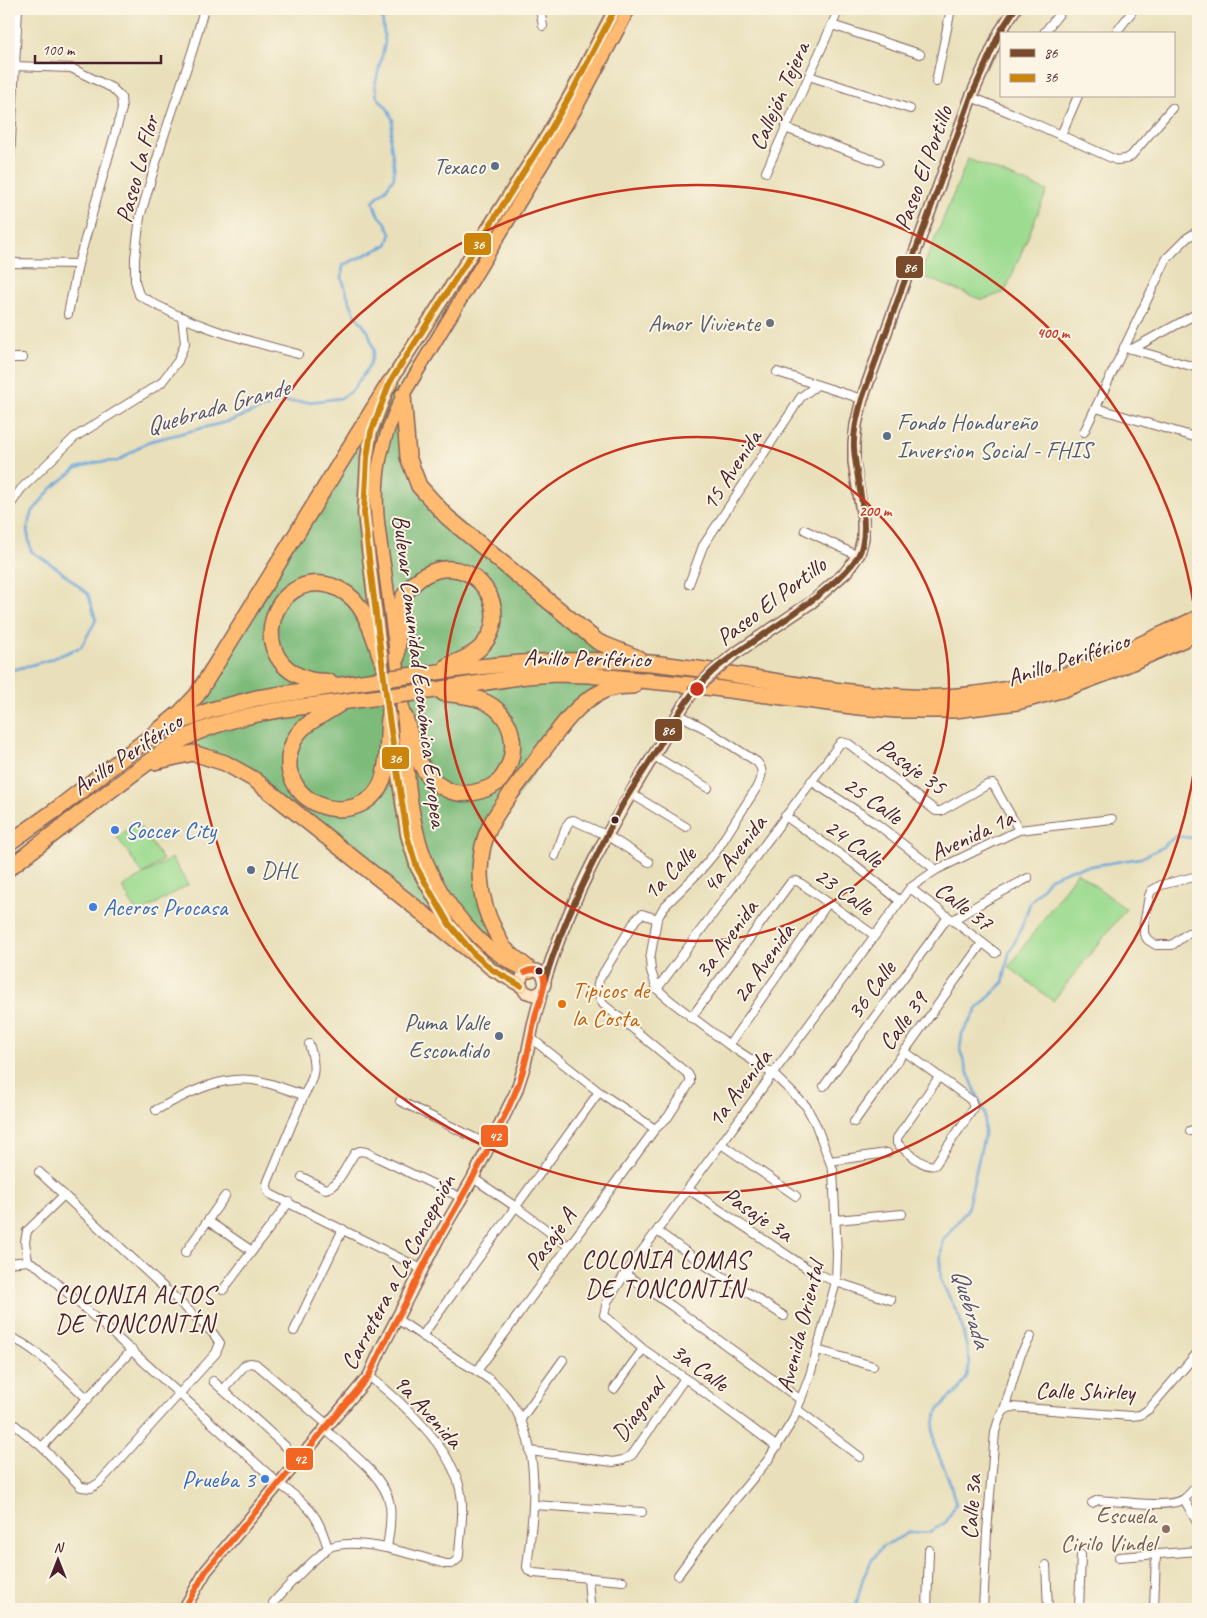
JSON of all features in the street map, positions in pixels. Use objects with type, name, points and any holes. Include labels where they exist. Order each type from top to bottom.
[{"type":"highway","points":[[159,730],[181,712],[197,695],[390,382]]},
{"type":"highway","points":[[403,394],[408,457],[419,486],[447,517],[598,642],[651,663]]},
{"type":"highway","points":[[397,657],[400,611],[403,598],[409,588],[432,571],[446,568],[461,570],[475,577],[485,586],[491,598],[494,611],[493,626],[488,638],[480,649],[466,658],[420,675]]},
{"type":"highway","points":[[355,683],[311,680],[296,674],[282,664],[273,648],[271,633],[272,620],[287,596],[298,589],[313,584],[325,584],[345,592],[359,605],[365,615],[381,658]]},
{"type":"highway","name":"Anillo Periférico","points":[[9,844],[159,730],[211,710],[257,698],[355,683],[541,660],[593,659],[651,663],[857,693],[900,697],[957,696],[1014,688],[1062,676],[1198,618]]},
{"type":"highway","name":"Anillo Periférico","points":[[9,868],[145,764],[180,740],[218,724],[266,712],[422,692],[526,676],[557,674],[588,675],[667,683],[858,707],[897,710],[955,710],[1017,702],[1064,689],[1112,671],[1198,633]]},
{"type":"highway","points":[[531,970],[503,946],[488,918],[482,893],[480,867],[483,844],[491,825],[502,806],[560,728],[581,705],[603,691],[617,687],[667,683]]},
{"type":"highway","points":[[404,717],[415,751],[426,774],[440,786],[458,794],[484,791],[500,781],[512,761],[514,742],[503,716],[493,706],[480,699],[422,692]]},
{"type":"highway","points":[[342,702],[301,730],[290,752],[289,770],[293,782],[303,795],[317,804],[330,809],[358,806],[370,798],[380,786],[385,769],[389,718]]},
{"type":"highway","points":[[145,764],[193,753],[225,763],[255,780],[474,954]]},
{"type":"main road","name":"Bulevar Comunidad Económica Europea","points":[[523,989],[492,969],[474,954],[449,924],[417,868],[407,836],[389,718],[368,550],[364,504],[367,458],[372,432],[390,382],[548,134],[615,9]]},
{"type":"main road","name":"Bulevar Comunidad Económica Europea","points":[[531,970],[511,964],[491,949],[459,917],[440,888],[427,862],[418,834],[412,807],[397,657],[377,518],[378,474],[392,417],[403,394],[575,110],[629,9]]},
{"type":"main road","name":"Paseo El Portillo","points":[[544,985],[555,946],[588,872],[620,810],[692,693],[734,655],[812,602],[846,572],[858,556],[863,538],[863,519],[854,462],[854,444],[862,400],[971,97],[1000,32],[1015,9]]},
{"type":"main road","name":"Paseo El Portillo","points":[[531,970],[555,946]]},
{"type":"main road","points":[[531,970],[542,973],[544,985],[534,995],[523,989],[521,977],[531,970]]},
{"type":"main road","name":"Carretera a La Concepción","points":[[184,1609],[206,1571],[278,1482],[369,1376],[422,1269],[473,1178],[516,1092],[525,1064],[544,985]]},
{"type":"main road","name":"Carretera a La Concepción","points":[[523,989],[532,1015],[533,1025]]},
{"type":"street","points":[[9,178],[18,9]]},
{"type":"street","name":"Paseo La Flor","points":[[204,9],[140,217],[135,258],[135,281],[139,295],[157,306],[238,338],[298,354]]},
{"type":"street","points":[[540,9],[543,26]]},
{"type":"street","name":"Callejón Tejera","points":[[766,172],[839,9]]},
{"type":"street","points":[[936,82],[951,9]]},
{"type":"street","points":[[1045,32],[1063,9]]},
{"type":"street","points":[[1117,32],[1134,9]]},
{"type":"street","points":[[832,25],[920,54]]},
{"type":"street","points":[[14,66],[71,68],[112,88],[121,97],[122,109],[78,264],[68,314]]},
{"type":"street","points":[[809,76],[910,109]]},
{"type":"street","points":[[971,97],[1116,160],[1126,159],[1131,156],[1172,108]]},
{"type":"street","points":[[1061,135],[1077,98]]},
{"type":"street","points":[[785,128],[879,162]]},
{"type":"street","points":[[1084,432],[1128,348],[1167,258],[1187,238],[1198,231]]},
{"type":"street","points":[[9,263],[78,264]]},
{"type":"street","points":[[1128,348],[1198,313]]},
{"type":"street","points":[[9,507],[21,490],[75,437],[161,383],[178,361],[186,343],[182,317]]},
{"type":"street","points":[[1128,348],[1198,368]]},
{"type":"street","points":[[9,358],[23,358]]},
{"type":"street","points":[[777,372],[862,400]]},
{"type":"street","name":"15 Avenida","points":[[689,584],[703,546],[801,397],[817,385]]},
{"type":"street","points":[[1096,408],[1198,438]]},
{"type":"street","points":[[805,530],[858,556]]},
{"type":"street","name":"1a Calle","points":[[655,1129],[668,1117],[690,1083],[690,1078],[603,1004],[598,996],[597,987],[599,980],[639,915],[645,914],[657,918],[664,907],[715,853],[762,776],[762,768],[757,762],[704,728],[678,714]]},
{"type":"street","name":"4a Avenida","points":[[657,989],[841,742]]},
{"type":"street","name":"Pasaje 35","points":[[841,742],[849,744],[936,811],[941,811],[992,784],[1019,830]]},
{"type":"street","points":[[654,756],[708,788]]},
{"type":"street","name":"25 Calle","points":[[811,781],[877,824],[936,870]]},
{"type":"street","points":[[630,793],[686,827]]},
{"type":"street","name":"24 Calle","points":[[785,816],[854,864],[900,901]]},
{"type":"street","name":"Avenida 1a","points":[[910,888],[936,870],[1019,830],[1112,819]]},
{"type":"street","points":[[555,856],[567,825],[573,820],[608,836],[649,862]]},
{"type":"street","points":[[1188,933],[1172,945],[1156,945],[1148,940],[1144,934],[1144,925],[1149,896],[1160,885],[1198,876]]},
{"type":"street","points":[[950,918],[1028,878]]},
{"type":"street","name":"23 Calle","points":[[792,882],[799,882],[874,935]]},
{"type":"street","name":"3a Avenida","points":[[691,1018],[792,882]]},
{"type":"street","name":"1a Avenida","points":[[604,1315],[607,1302],[625,1274],[910,888]]},
{"type":"street","name":"Calle 37","points":[[910,888],[996,953]]},
{"type":"street","name":"2a Avenida","points":[[729,1045],[828,903]]},
{"type":"street","points":[[657,918],[650,959],[651,971],[657,989]]},
{"type":"street","name":"36 Calle","points":[[824,1086],[950,918]]},
{"type":"street","name":"Calle 39","points":[[854,1122],[982,943]]},
{"type":"street","name":"Avenida Oriental","points":[[657,989],[691,1018],[773,1074],[806,1106],[816,1125],[833,1170],[836,1220],[836,1282],[817,1350],[794,1420],[777,1447],[720,1518],[678,1575]]},
{"type":"street","points":[[531,1038],[599,1092],[655,1129]]},
{"type":"street","points":[[309,1044],[315,1064],[314,1073],[311,1084],[304,1095],[266,1185],[270,1194],[422,1269]]},
{"type":"street","points":[[904,1051],[971,1100],[972,1109],[935,1164],[930,1166],[897,1143],[897,1138],[939,1077]]},
{"type":"street","points":[[156,1110],[192,1091],[220,1082],[240,1080],[261,1081],[304,1095]]},
{"type":"street","points":[[422,1336],[599,1092]]},
{"type":"street","points":[[400,1101],[489,1145]]},
{"type":"street","name":"Pasaje A","points":[[477,1372],[655,1129]]},
{"type":"street","points":[[721,1144],[796,1196]]},
{"type":"street","points":[[302,1177],[326,1189],[330,1189],[335,1185],[355,1153],[360,1151],[366,1152],[462,1198]]},
{"type":"street","points":[[830,1161],[886,1153]]},
{"type":"street","points":[[9,1420],[42,1447],[81,1487],[91,1488],[99,1483],[216,1353],[220,1343],[40,1172]]},
{"type":"street","points":[[473,1178],[568,1246]]},
{"type":"street","name":"Pasaje 3a","points":[[688,1189],[808,1269],[836,1282],[891,1300]]},
{"type":"street","points":[[28,1261],[25,1242],[27,1231],[64,1195]]},
{"type":"street","points":[[185,1253],[225,1196]]},
{"type":"street","points":[[223,1290],[289,1202]]},
{"type":"street","points":[[836,1220],[902,1214]]},
{"type":"street","points":[[208,1221],[252,1251]]},
{"type":"street","points":[[294,1332],[343,1229]]},
{"type":"street","points":[[657,1231],[702,1263],[784,1316]]},
{"type":"street","points":[[9,1263],[28,1261],[39,1267],[307,1506],[322,1530],[328,1548]]},
{"type":"street","points":[[625,1274],[801,1400]]},
{"type":"street","name":"3a Calle","points":[[604,1315],[643,1349],[777,1447]]},
{"type":"street","points":[[397,1319],[494,1383],[510,1401],[521,1419],[527,1435],[534,1488],[534,1505],[527,1567],[529,1571],[623,1581]]},
{"type":"street","name":"Calle 3a","points":[[983,1609],[995,1432],[1004,1410],[1020,1356],[1031,1336]]},
{"type":"street","points":[[9,1337],[34,1351],[88,1399]]},
{"type":"street","points":[[614,1389],[643,1349]]},
{"type":"street","points":[[42,1447],[132,1350]]},
{"type":"street","points":[[817,1350],[873,1366]]},
{"type":"street","name":"Calle Shirley","points":[[1004,1410],[1012,1407],[1116,1416],[1140,1415],[1149,1409],[1198,1352]]},
{"type":"street","points":[[521,1419],[563,1360]]},
{"type":"street","points":[[223,1390],[245,1365],[250,1363],[256,1364],[326,1427],[374,1474],[390,1504],[387,1548],[358,1545],[328,1548],[306,1567],[273,1602]]},
{"type":"street","name":"9a Avenida","points":[[369,1376],[381,1385],[419,1422],[442,1449],[453,1470],[460,1490],[462,1512],[460,1555],[455,1562],[446,1564],[387,1548]]},
{"type":"street","name":"Diagonal","points":[[530,1451],[600,1461],[613,1462],[623,1460],[632,1455],[685,1378]]},
{"type":"street","points":[[213,1381],[285,1446]]},
{"type":"street","points":[[798,1410],[860,1457]]},
{"type":"street","points":[[1092,1503],[1098,1500],[1171,1503],[1184,1499],[1198,1484]]},
{"type":"street","points":[[1184,1499],[1198,1524]]},
{"type":"street","points":[[534,1505],[642,1512]]},
{"type":"street","points":[[927,1609],[929,1550]]},
{"type":"street","points":[[1119,1556],[1198,1551]]},
{"type":"street","points":[[1154,1609],[1156,1554]]},
{"type":"street","points":[[1079,1609],[1081,1555]]},
{"type":"street","points":[[1046,1565],[1048,1609]]},
{"type":"street","points":[[588,1578],[592,1609]]},
{"type":"green space","points":[[968,159],[1047,191],[1005,292],[982,300],[920,275]]},
{"type":"green space","points":[[390,382],[403,395],[419,486],[598,642],[651,663],[667,683],[617,687],[581,705],[483,844],[488,918],[528,971],[521,986],[255,780],[193,753],[145,765],[159,730],[181,712]]},
{"type":"green space","points":[[137,823],[163,860],[143,874],[117,837]]},
{"type":"green space","points":[[172,858],[188,885],[138,914],[122,887]]},
{"type":"green space","points":[[1077,872],[1126,909],[1053,1001],[1009,967]]},
{"type":"waterway","name":"Quebrada Grande","points":[[9,671],[49,660],[81,647],[96,620],[88,594],[57,568],[31,551],[27,530],[33,511],[51,489],[77,468],[98,462],[118,461],[147,442],[230,421],[279,402],[309,402],[341,398],[352,391],[370,365],[374,350],[368,331],[356,316],[342,278],[343,265],[387,245],[391,234],[386,223],[377,213],[373,201],[386,189],[394,177],[390,139],[393,120],[387,108],[377,97],[375,85],[385,43],[383,9]]},
{"type":"waterway","name":"Quebrada","points":[[855,1609],[863,1578],[872,1560],[882,1547],[908,1533],[930,1532],[946,1522],[956,1504],[948,1477],[935,1447],[933,1429],[937,1412],[959,1390],[967,1376],[970,1362],[960,1318],[941,1281],[940,1263],[943,1240],[967,1210],[984,1136],[985,1114],[960,1049],[962,1034],[978,1008],[1003,983],[1009,953],[1019,934],[1030,903],[1050,878],[1072,869],[1141,858],[1161,848],[1176,836],[1198,839]]},
{"type":"transit line","name":"36","points":[[521,986],[491,969],[474,954],[449,924],[417,868],[407,835],[389,718],[364,513],[367,458],[371,432],[390,382],[548,134],[615,9]]},
{"type":"transit line","name":"86","points":[[545,980],[569,915],[619,811],[693,693],[716,669],[732,656],[791,616],[818,595],[844,573],[858,556],[864,533],[864,518],[855,460],[854,435],[862,399],[971,97],[1000,32],[1015,9]]},
{"type":"transit line","name":"42","points":[[184,1609],[206,1571],[369,1376],[428,1258],[489,1147],[519,1083],[544,984],[544,979],[539,971],[525,972]]},
{"type":"place","name":"Texaco","points":[[495,166]]},
{"type":"place","name":"Amor Viviente","points":[[770,323]]},
{"type":"place","name":"Fondo Hondureño Inversion Social - FHIS","points":[[887,436]]},
{"type":"place","name":"Soccer City","points":[[115,830]]},
{"type":"place","name":"DHL","points":[[251,870]]},
{"type":"place","name":"Aceros Procasa","points":[[93,907]]},
{"type":"place","name":"Tipicos de la Costa","points":[[562,1004]]},
{"type":"place","name":"Puma Valle Escondido","points":[[499,1036]]},
{"type":"place","name":"Prueba 3","points":[[265,1479]]},
{"type":"place","name":"Escuela Cirilo Vindel","points":[[1166,1529]]},
{"type":"district","name":"COLONIA LOMAS DE TONCONTÍN","points":[[665,1274]]},
{"type":"district","name":"COLONIA ALTOS DE TONCONTÍN","points":[[135,1310]]}]
